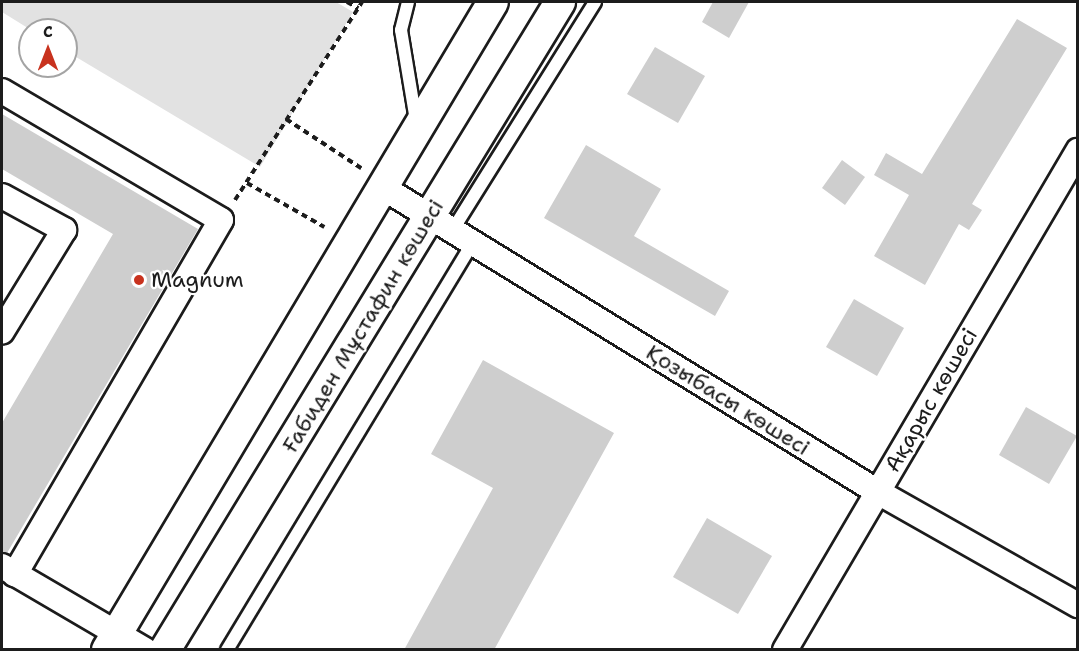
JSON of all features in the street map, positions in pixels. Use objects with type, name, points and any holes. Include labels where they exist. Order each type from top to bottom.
[{"type":"street","points":[[112,641],[493,2]]},
{"type":"street","name":"Ғабиден Мұстафин көшесі","points":[[165,650],[451,230],[560,2]]},
{"type":"street","points":[[2,91],[221,220],[8,570],[112,641],[145,650]]},
{"type":"street","name":"Ақарыс көшесі","points":[[785,650],[1077,151]]},
{"type":"street","name":"Қозыбасы көшесі","points":[[383,186],[878,492],[1077,605]]},
{"type":"street","points":[[2,196],[64,230],[2,332]]},
{"type":"lane","points":[[408,2],[401,30],[418,128]]},
{"type":"lane","points":[[227,650],[451,230],[595,2]]},
{"type":"path","points":[[347,2],[358,8]]},
{"type":"path","points":[[221,220],[362,2]]},
{"type":"path","points":[[286,119],[383,186]]},
{"type":"path","points":[[247,183],[350,242]]},
{"type":"shaded area","points":[[2,2],[336,2],[353,12],[260,167],[78,58],[78,18],[18,18],[18,22],[2,12]]},
{"type":"building","points":[[713,2],[749,2],[729,38],[702,22]]},
{"type":"building","points":[[1017,19],[1067,48],[972,204],[982,210],[969,230],[959,224],[925,285],[874,256],[909,195],[874,175],[886,153],[922,174]]},
{"type":"building","points":[[655,47],[705,76],[678,123],[627,94]]},
{"type":"building","points":[[2,114],[198,229],[7,553],[2,552],[2,423],[113,234],[2,169]]},
{"type":"building","points":[[586,145],[661,189],[634,236],[729,291],[715,316],[544,218]]},
{"type":"building","points":[[842,160],[865,177],[845,205],[822,188]]},
{"type":"building","points":[[854,299],[904,328],[877,376],[826,347]]},
{"type":"building","points":[[483,360],[614,433],[494,650],[404,650],[493,488],[431,454]]},
{"type":"building","points":[[1026,407],[1077,436],[1049,484],[999,455]]},
{"type":"building","points":[[707,518],[772,556],[738,614],[673,577]]},
{"type":"place","name":"Magnum","points":[[139,280]]}]
